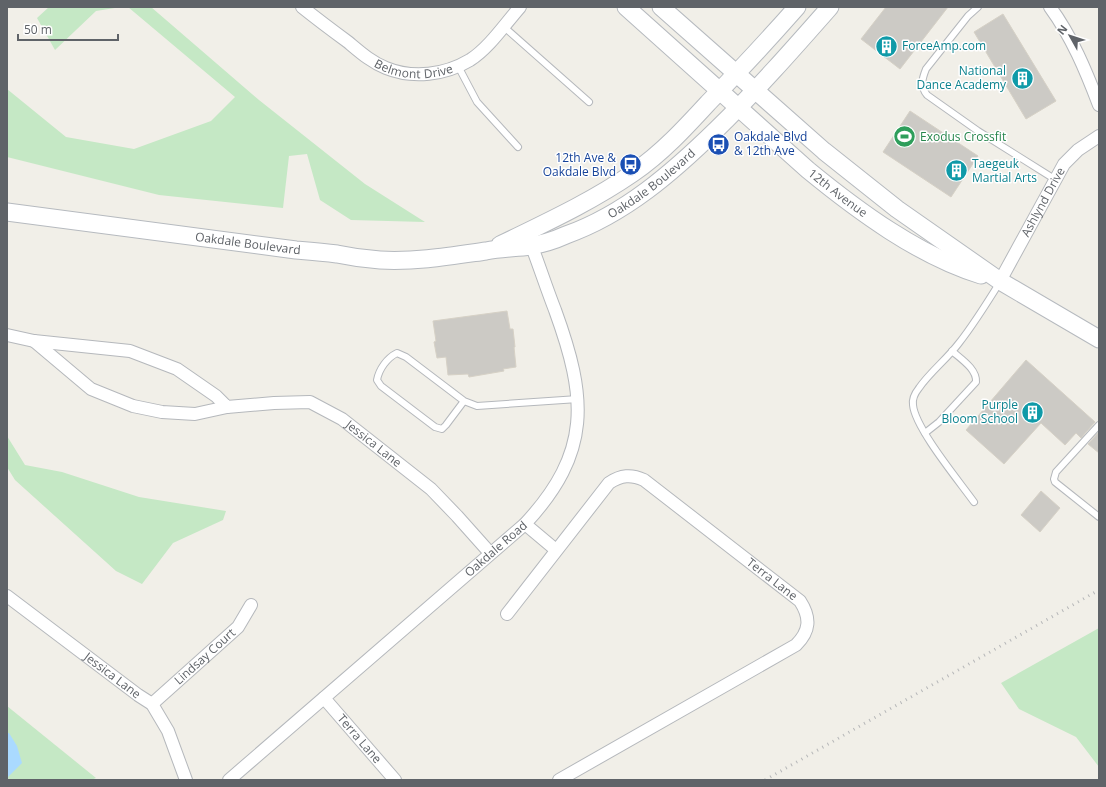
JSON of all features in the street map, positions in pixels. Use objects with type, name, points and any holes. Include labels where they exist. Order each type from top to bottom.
[{"type":"main road","name":"12th Avenue","points":[[626,7],[808,170],[839,195],[869,216],[928,252],[967,271],[1000,281]]},
{"type":"main road","name":"12th Avenue","points":[[661,7],[862,183],[1000,281],[1099,339]]},
{"type":"main road","name":"Oakdale Boulevard","points":[[529,239],[579,205],[634,172],[661,151],[760,50],[797,7]]},
{"type":"main road","name":"Oakdale Boulevard","points":[[7,212],[335,254],[362,259],[381,260],[424,260],[449,257],[489,250],[529,239],[567,235],[600,220],[627,205],[658,182],[692,153],[756,91],[830,7]]},
{"type":"street","name":"Belmont Drive","points":[[302,7],[370,60],[386,68],[403,73],[419,75],[436,73],[458,66],[470,60],[482,50],[520,7]]},
{"type":"street","points":[[1050,7],[1072,42],[1099,105]]},
{"type":"street","name":"Ashlynd Drive","points":[[1000,281],[1064,164],[1078,150],[1099,136]]},
{"type":"street","name":"Oakdale Road","points":[[229,780],[525,524],[540,508],[554,488],[566,465],[573,446],[577,426],[578,399],[573,366],[566,340],[529,239]]},
{"type":"street","name":"Jessica Lane","points":[[7,335],[34,341],[130,351],[177,369],[216,396],[227,407]]},
{"type":"street","name":"Jessica Lane","points":[[34,341],[92,389],[133,406],[162,412],[195,414],[227,407],[310,402],[342,419],[431,489],[490,553]]},
{"type":"street","name":"Terra Lane","points":[[507,614],[608,483],[625,476],[635,476],[644,480],[800,601],[805,609],[808,619],[807,629],[796,645],[559,780]]},
{"type":"street","points":[[525,524],[556,550]]},
{"type":"street","name":"Jessica Lane","points":[[7,596],[152,704],[168,731],[186,780]]},
{"type":"street","name":"Lindsay Court","points":[[152,704],[238,626],[251,605]]},
{"type":"street","name":"Terra Lane","points":[[324,698],[395,780]]},
{"type":"lane","points":[[978,7],[968,16],[926,69],[922,80],[922,89],[927,95],[978,131],[1056,180]]},
{"type":"lane","points":[[503,26],[590,102]]},
{"type":"lane","points":[[458,66],[477,102],[518,148]]},
{"type":"lane","points":[[974,502],[925,432],[914,414],[912,403],[914,395],[920,387],[952,351],[986,306],[1000,281]]},
{"type":"lane","points":[[925,432],[939,422],[976,382],[973,371],[952,351]]},
{"type":"lane","points":[[464,401],[442,429],[435,427],[381,386],[377,380],[378,372],[391,356],[397,353],[406,357],[464,401],[476,406],[578,399]]},
{"type":"lane","points":[[1099,425],[1056,472],[1054,479],[1055,482],[1099,517]]},
{"type":"green space","points":[[49,7],[121,7],[96,11],[55,50],[37,18]]},
{"type":"green space","points":[[128,7],[151,7],[259,100],[365,184],[425,222],[351,220],[320,200],[307,154],[289,156],[283,208],[159,195],[7,157],[7,89],[66,137],[134,149],[211,121],[235,97]]},
{"type":"green space","points":[[7,436],[25,465],[62,472],[139,497],[226,511],[223,520],[173,543],[142,584],[116,571],[15,480],[7,467]]},
{"type":"green space","points":[[1099,628],[1099,767],[1076,737],[1019,709],[1001,683]]},
{"type":"green space","points":[[7,706],[96,778],[91,780],[7,780]]},
{"type":"water","points":[[7,733],[9,733],[17,746],[22,763],[7,778]]},
{"type":"building","points":[[886,7],[948,7],[900,69],[861,39]]},
{"type":"building","points":[[1003,14],[1056,101],[1026,119],[974,32]]},
{"type":"building","points":[[910,111],[978,156],[951,197],[883,152]]},
{"type":"building","points":[[507,311],[510,329],[513,329],[516,367],[503,369],[504,371],[469,377],[468,374],[448,375],[446,357],[437,358],[434,342],[436,341],[433,321]]},
{"type":"building","name":"Purple Bloom School","points":[[1026,360],[1095,422],[1081,438],[1076,433],[1065,445],[1041,423],[1004,464],[966,430]]},
{"type":"building","points":[[1099,432],[1099,453],[1088,444]]},
{"type":"building","points":[[1041,491],[1060,508],[1040,532],[1021,515]]},
{"type":"railway","points":[[765,780],[1099,590]]},
{"type":"place","name":"ForceAmp.com","points":[[887,46]]},
{"type":"place","name":"National Dance Academy","points":[[1022,78]]},
{"type":"place","name":"Exodus Crossfit","points":[[905,137]]},
{"type":"place","name":"Oakdale Blvd & 12th Ave","points":[[718,144]]},
{"type":"place","name":"12th Ave & Oakdale Blvd","points":[[631,165]]},
{"type":"place","name":"Taegeuk Martial Arts","points":[[957,171]]},
{"type":"place","name":"Purple Bloom School","points":[[1033,412]]}]
